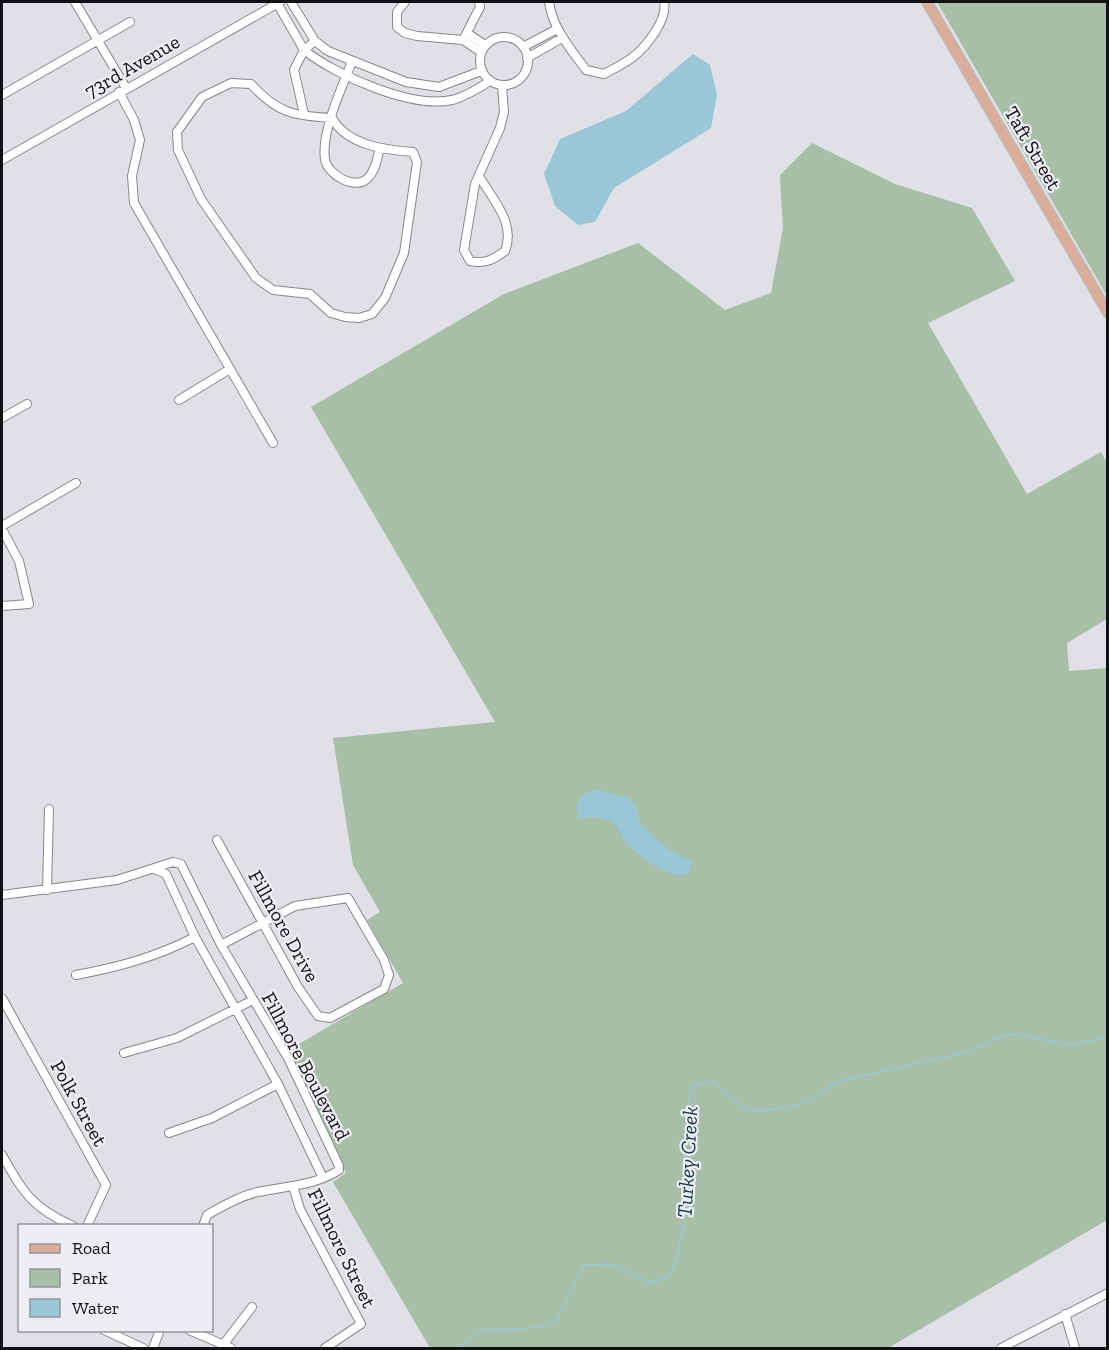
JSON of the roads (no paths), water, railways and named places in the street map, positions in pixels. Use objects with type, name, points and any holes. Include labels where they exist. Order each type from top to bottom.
[{"type":"main road","name":"Taft Street","points":[[927,2],[1107,313]]},
{"type":"street","points":[[75,2],[123,90],[140,140],[132,176],[134,203],[273,443]]},
{"type":"street","points":[[278,2],[304,50],[323,64],[347,75],[417,100],[454,100],[490,81]]},
{"type":"street","name":"73rd Avenue","points":[[2,160],[278,2]]},
{"type":"street","points":[[291,2],[315,41],[328,51],[421,86],[450,84],[482,71]]},
{"type":"street","points":[[405,2],[397,12],[397,27],[405,33],[465,36],[483,48]]},
{"type":"street","points":[[465,36],[480,7],[479,2]]},
{"type":"street","points":[[549,2],[562,39],[586,70],[604,74],[634,57],[659,25],[665,12],[664,2]]},
{"type":"street","points":[[2,95],[130,22]]},
{"type":"street","points":[[524,47],[557,29]]},
{"type":"street","points":[[504,37],[524,47],[527,58],[526,69],[514,83],[502,85],[490,81],[482,71],[483,48],[496,38],[504,37]]},
{"type":"street","points":[[527,58],[562,39]]},
{"type":"street","points":[[304,114],[294,70],[304,50],[315,41]]},
{"type":"street","points":[[352,61],[332,118],[325,162],[329,170],[341,179],[355,183],[367,180],[374,171],[380,148]]},
{"type":"street","points":[[231,83],[251,84],[272,104],[294,116],[304,114],[332,118],[340,131],[350,137],[380,148],[413,152],[417,162],[404,253],[386,298],[372,314],[359,318],[331,313],[310,294],[273,290],[256,278],[201,199],[178,150],[177,132],[202,97],[231,83]]},
{"type":"street","points":[[479,176],[507,221],[510,231],[505,251],[492,261],[480,263],[470,261],[464,250],[475,184],[500,128],[504,112],[502,85]]},
{"type":"street","points":[[179,400],[230,369]]},
{"type":"street","points":[[2,418],[27,404]]},
{"type":"street","points":[[2,606],[29,604],[19,561],[2,528],[76,483]]},
{"type":"street","points":[[47,890],[49,809]]},
{"type":"street","name":"Fillmore Drive","points":[[218,840],[262,923],[311,1008],[318,1016],[330,1018],[384,989],[389,975],[384,960],[348,898],[295,906],[262,923]]},
{"type":"street","name":"Fillmore Boulevard","points":[[173,862],[181,864],[221,945],[289,1060],[339,1170],[323,1178],[278,1084],[195,937],[166,874],[154,869],[173,862]]},
{"type":"street","points":[[2,895],[117,880],[154,869]]},
{"type":"street","points":[[221,945],[262,923]]},
{"type":"street","points":[[76,975],[112,969],[162,954],[195,937]]},
{"type":"street","name":"Polk Street","points":[[2,998],[106,1185],[88,1224]]},
{"type":"street","points":[[124,1053],[177,1038],[253,1000]]},
{"type":"street","points":[[169,1133],[212,1118],[278,1084]]},
{"type":"street","points":[[2,1155],[25,1194],[38,1206],[70,1224]]},
{"type":"street","points":[[204,1224],[207,1215],[229,1202],[257,1192],[323,1178]]},
{"type":"street","name":"Fillmore Street","points":[[293,1186],[300,1209],[353,1305],[361,1324],[325,1348]]},
{"type":"street","points":[[1001,1348],[1107,1293]]},
{"type":"street","points":[[193,1332],[227,1347],[252,1307]]},
{"type":"street","points":[[1065,1314],[1075,1348]]},
{"type":"street","points":[[108,1332],[143,1348]]},
{"type":"street","points":[[153,1348],[159,1332]]},
{"type":"water","points":[[693,54],[710,65],[717,95],[711,128],[614,188],[595,222],[578,225],[555,206],[544,174],[560,139],[626,111]]},
{"type":"water","points":[[594,789],[630,798],[635,805],[641,825],[671,851],[692,861],[690,872],[683,875],[667,872],[648,862],[628,845],[612,821],[593,817],[579,818],[576,808],[580,797]]},
{"type":"waterway","name":"Turkey Creek","points":[[458,1348],[481,1330],[517,1330],[546,1325],[557,1319],[584,1265],[611,1264],[651,1283],[666,1278],[674,1268],[689,1202],[684,1150],[687,1110],[692,1086],[714,1082],[743,1108],[755,1111],[798,1106],[840,1081],[971,1051],[1004,1035],[1015,1034],[1070,1045],[1108,1037]]}]
